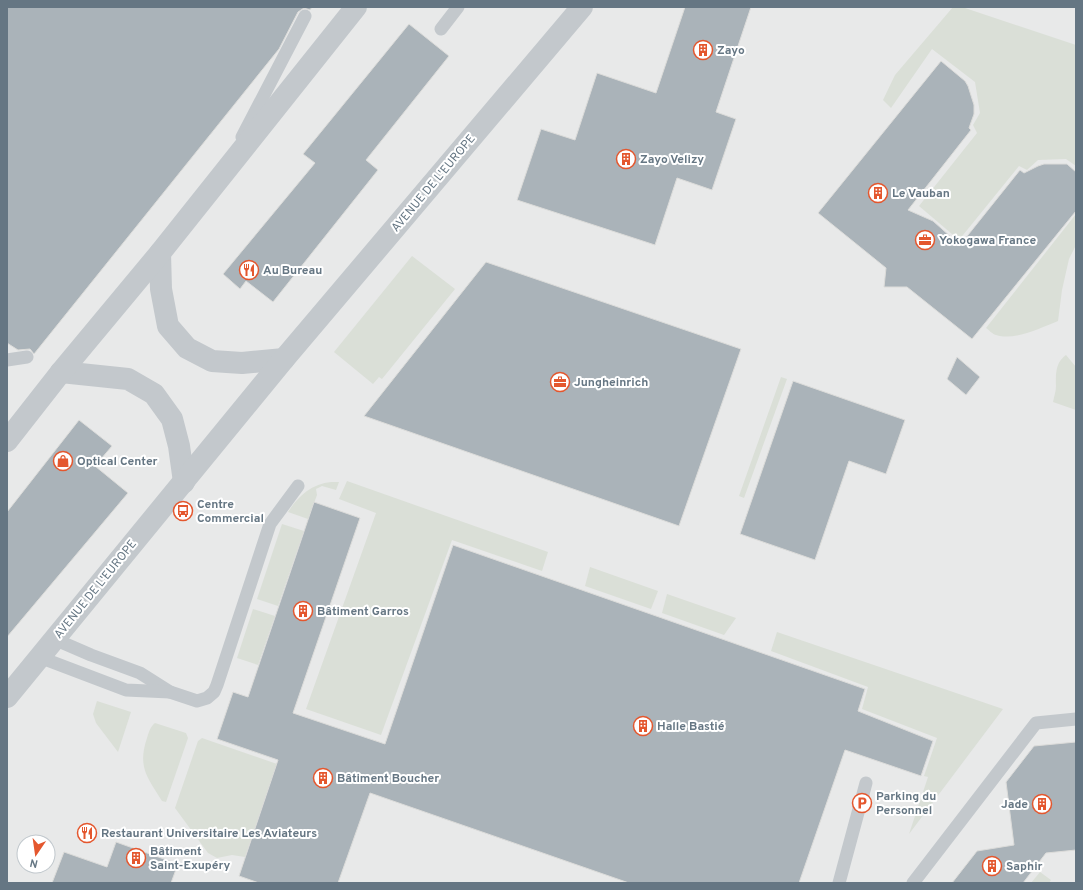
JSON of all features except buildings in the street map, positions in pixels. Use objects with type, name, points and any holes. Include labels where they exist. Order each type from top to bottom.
[{"type":"street","points":[[7,441],[61,372],[160,253],[356,7]]},
{"type":"street","name":"AVENUE DE L'EUROPE","points":[[7,697],[284,359],[582,7]]},
{"type":"street","points":[[160,253],[161,289],[168,326],[188,348],[212,361],[242,363],[284,359]]},
{"type":"street","points":[[61,372],[128,379],[154,394],[172,419],[179,446],[184,482]]},
{"type":"lane","points":[[441,29],[458,7]]},
{"type":"lane","points":[[224,172],[305,16]]},
{"type":"lane","points":[[7,360],[27,357]]},
{"type":"lane","points":[[39,657],[126,690],[170,692],[198,701],[207,698],[214,692],[270,524],[298,486]]},
{"type":"lane","points":[[54,639],[91,655],[140,672],[170,692]]},
{"type":"lane","points":[[913,883],[1036,723],[1076,720]]},
{"type":"lane","points":[[839,883],[866,783]]},
{"type":"shaded area","points":[[7,7],[1076,7],[1076,883],[7,883]]},
{"type":"shaded area","points":[[953,7],[962,7],[1076,45],[1076,166],[1066,159],[1038,160],[1027,170],[1019,166],[959,240],[919,206],[977,133],[973,125],[980,113],[975,82],[932,49],[891,108],[883,100],[895,75]]},
{"type":"shaded area","points":[[1076,214],[1076,245],[1069,259],[1062,290],[1058,321],[1019,335],[1003,336],[992,333],[986,328]]},
{"type":"shaded area","points":[[412,256],[455,289],[382,379],[379,377],[373,384],[334,352]]},
{"type":"shaded area","points":[[1066,355],[1076,367],[1076,410],[1053,402],[1058,365],[1062,358]]},
{"type":"shaded area","points":[[781,377],[787,379],[744,498],[739,496]]},
{"type":"shaded area","points":[[347,481],[548,552],[542,571],[452,540],[381,735],[306,709],[376,513],[339,499]]},
{"type":"shaded area","points":[[339,482],[336,490],[322,486],[316,489],[317,495],[308,519],[288,512],[306,491],[318,485]]},
{"type":"shaded area","points":[[282,524],[304,531],[278,606],[257,599]]},
{"type":"shaded area","points":[[590,567],[658,591],[651,609],[585,586]]},
{"type":"shaded area","points":[[667,594],[736,618],[724,635],[662,613]]},
{"type":"shaded area","points":[[253,609],[275,616],[258,665],[237,658]]},
{"type":"shaded area","points":[[777,632],[1003,709],[909,834],[928,777],[924,776],[937,738],[862,709],[868,687],[771,651]]},
{"type":"shaded area","points":[[97,701],[131,712],[118,752],[96,723],[93,714]]},
{"type":"shaded area","points":[[155,723],[186,733],[188,738],[166,802],[162,801],[152,786],[148,779],[144,765],[144,748],[150,730]]},
{"type":"shaded area","points":[[202,738],[277,764],[245,857],[232,855],[217,858],[208,853],[175,808],[198,741]]},
{"type":"shaded area","points":[[1040,872],[1051,880],[1049,883],[1031,883]]},
{"type":"place","name":"Zayo","points":[[703,50]]},
{"type":"place","name":"Zayo Velizy","points":[[626,159]]},
{"type":"place","name":"Le Vauban","points":[[878,193]]},
{"type":"place","name":"Yokogawa France","points":[[925,240]]},
{"type":"place","name":"Au Bureau","points":[[249,270]]},
{"type":"place","name":"Jungheinrich","points":[[560,382]]},
{"type":"place","name":"Optical Center","points":[[63,461]]},
{"type":"place","name":"Centre Commercial","points":[[183,511]]},
{"type":"place","name":"Bâtiment Garros","points":[[303,611]]},
{"type":"place","name":"Halle Bastié","points":[[643,726]]},
{"type":"place","name":"Bâtiment Boucher","points":[[323,778]]},
{"type":"place","name":"Parking du Personnel","points":[[862,803]]},
{"type":"place","name":"Jade","points":[[1042,804]]},
{"type":"place","name":"Restaurant Universitaire Les Aviateurs","points":[[87,833]]},
{"type":"place","name":"Bâtiment Saint-Exupéry","points":[[136,858]]},
{"type":"place","name":"Saphir","points":[[992,866]]}]
